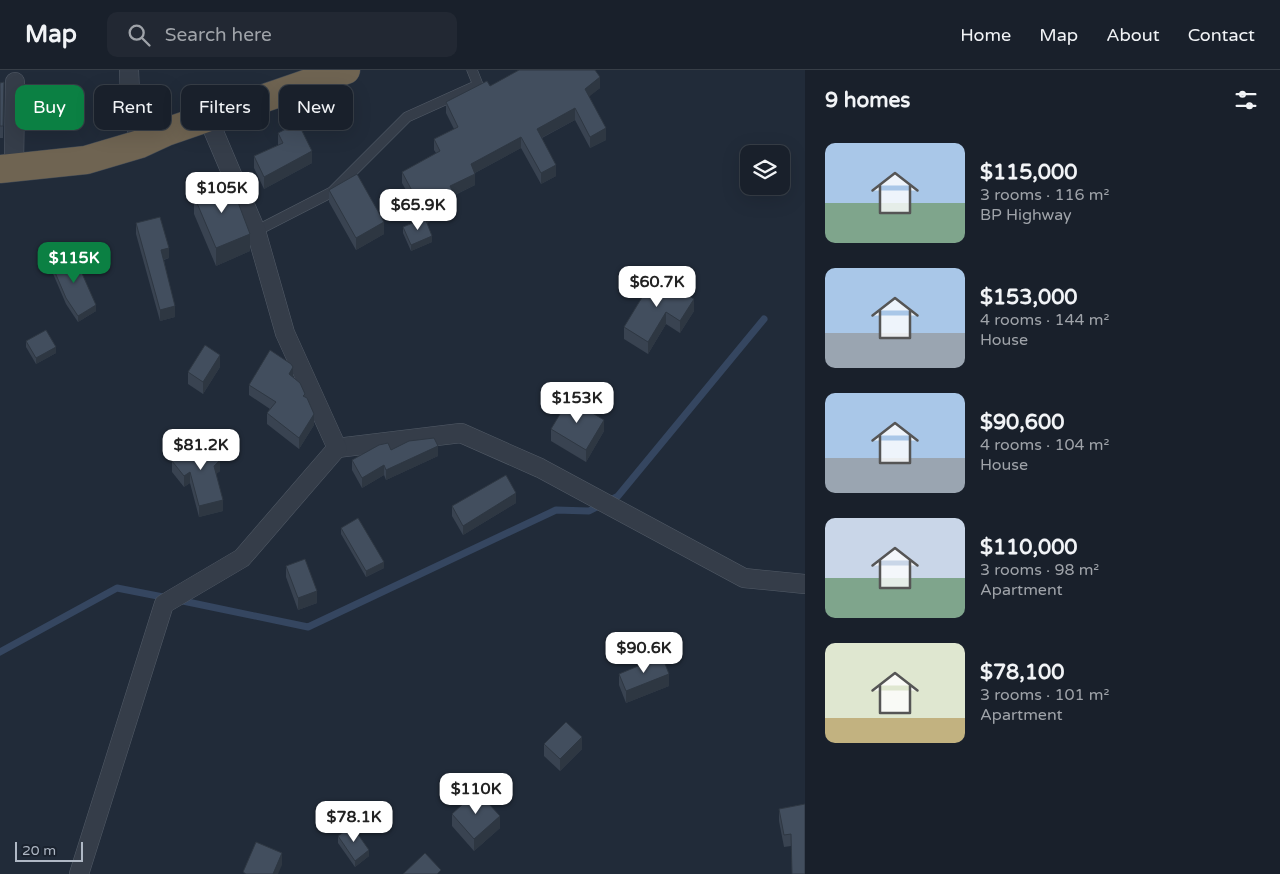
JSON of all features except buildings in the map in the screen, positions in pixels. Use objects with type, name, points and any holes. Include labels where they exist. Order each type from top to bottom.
[{"type":"highway","points":[[269,97],[346,70]]},
{"type":"highway","points":[[7,168],[86,160],[140,144],[181,128]]},
{"type":"street","points":[[129,70],[130,96],[140,144]]},
{"type":"street","points":[[7,168],[15,82]]},
{"type":"street","points":[[213,130],[256,231],[285,334],[337,448]]},
{"type":"street","points":[[79,874],[164,604],[242,558],[337,448],[461,433],[540,468],[744,578],[805,584]]},
{"type":"lane","points":[[256,231],[332,192],[407,117],[478,86],[472,70]]},
{"type":"waterway","points":[[178,600],[308,627],[556,510],[589,511],[618,496],[764,319]]},
{"type":"waterway","points":[[0,652],[117,588],[168,598]]}]
